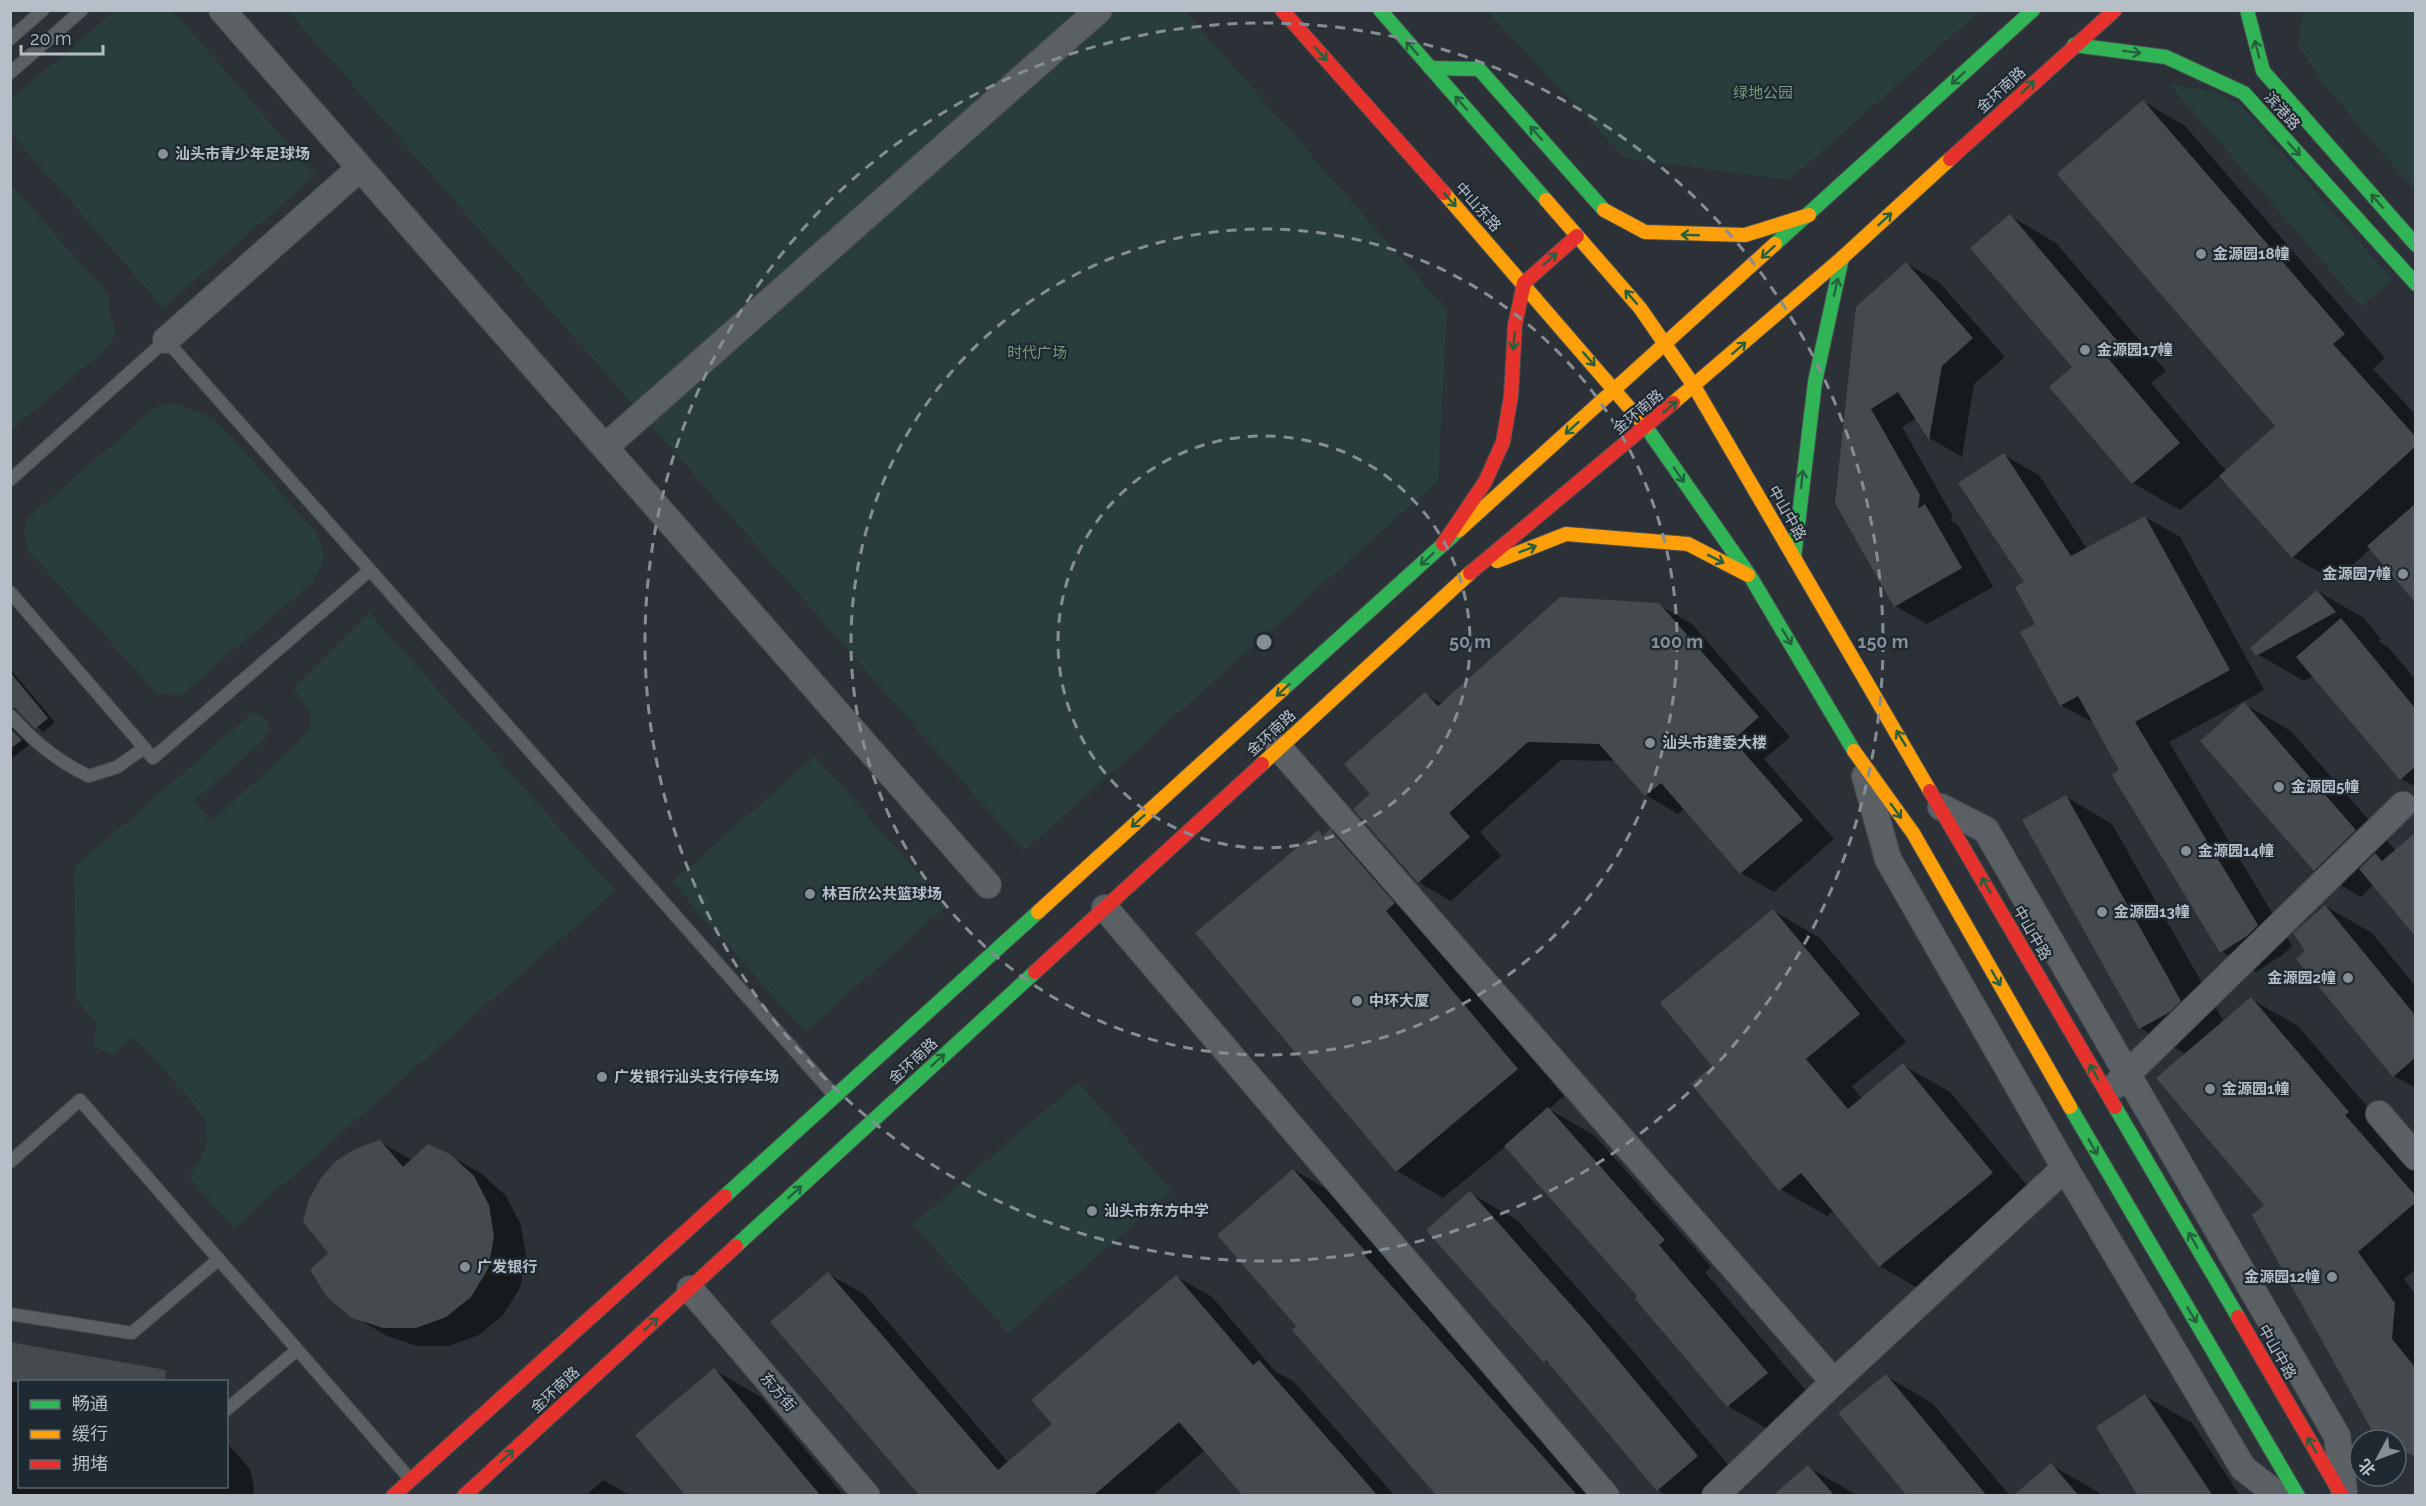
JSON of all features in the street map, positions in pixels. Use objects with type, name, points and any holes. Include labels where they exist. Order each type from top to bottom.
[{"type":"main road","name":"中山东路","points":[[1282,10],[1524,283],[1646,427]]},
{"type":"main road","points":[[1380,10],[1640,308],[1694,386]]},
{"type":"main road","name":"金环南路","points":[[393,1496],[2033,10]]},
{"type":"main road","name":"金环南路","points":[[464,1496],[1473,570],[1646,427],[1842,258],[2115,10]]},
{"type":"main road","name":"滨港路","points":[[2247,10],[2263,71],[2415,245]]},
{"type":"main road","name":"滨港路","points":[[2074,45],[2166,57],[2244,93],[2415,284]]},
{"type":"main road","points":[[1430,68],[1479,69],[1603,210],[1645,232],[1745,235],[1809,215]]},
{"type":"main road","points":[[1443,544],[1485,483],[1503,442],[1511,396],[1515,325],[1524,283],[1576,236]]},
{"type":"main road","points":[[1794,558],[1815,382],[1842,258]]},
{"type":"main road","name":"中山中路","points":[[1694,386],[2343,1496]]},
{"type":"main road","points":[[1646,427],[1750,576],[1862,764],[1913,833],[2146,1239],[2298,1496]]},
{"type":"main road","points":[[1473,570],[1566,534],[1688,544],[1750,576]]},
{"type":"street","points":[[222,10],[988,885]]},
{"type":"street","points":[[604,447],[1099,10]]},
{"type":"street","points":[[166,340],[360,168]]},
{"type":"street","points":[[1279,748],[1834,1382]]},
{"type":"street","points":[[1862,764],[1888,859],[2065,1168],[2244,1468],[2280,1496]]},
{"type":"street","points":[[2107,1094],[2411,806]]},
{"type":"street","points":[[1941,807],[1986,830],[2202,1207],[2337,1436],[2343,1496]]},
{"type":"street","points":[[1105,908],[1606,1496]]},
{"type":"street","points":[[1999,908],[2034,915]]},
{"type":"street","points":[[1942,950],[1981,953]]},
{"type":"street","points":[[2379,1114],[2415,1157]]},
{"type":"street","points":[[1715,1496],[1834,1382],[2065,1168]]},
{"type":"street","points":[[2164,1192],[2202,1207]]},
{"type":"street","points":[[2098,1224],[2146,1239]]},
{"type":"street","name":"东方街","points":[[690,1289],[867,1496]]},
{"type":"lane","points":[[10,39],[43,10]]},
{"type":"lane","points":[[10,73],[82,10]]},
{"type":"lane","points":[[10,480],[166,340],[834,1096]]},
{"type":"lane","points":[[10,592],[153,758],[370,570]]},
{"type":"lane","points":[[10,715],[28,735],[67,766],[89,776],[117,767],[144,748]]},
{"type":"lane","points":[[10,1162],[80,1100],[411,1480]]},
{"type":"lane","points":[[10,1314],[132,1333],[219,1259]]},
{"type":"lane","points":[[228,1408],[297,1350]]},
{"type":"green space","name":"汕头市青少年足球场","points":[[114,11],[173,11],[316,175],[163,308],[11,133],[11,100]]},
{"type":"green space","name":"时代广场","points":[[288,11],[1185,11],[1447,310],[1438,481],[1024,851]]},
{"type":"green space","name":"绿地公园","points":[[1487,11],[1980,11],[1790,180],[1625,158]]},
{"type":"green space","points":[[2303,11],[2415,11],[2415,191],[2321,81],[2298,44]]},
{"type":"green space","points":[[2169,84],[2215,92],[2241,105],[2392,280],[2361,306]]},
{"type":"green space","points":[[11,185],[109,295],[110,314],[116,332],[109,346],[11,430]]},
{"type":"green space","points":[[174,402],[216,420],[314,530],[322,546],[324,557],[312,583],[180,696],[156,693],[27,549],[24,528],[30,516],[156,407]]},
{"type":"green space","points":[[369,612],[615,891],[234,1228],[189,1177],[207,1144],[206,1123],[190,1099],[133,1037],[113,1056],[93,1045],[96,1022],[76,999],[74,868],[253,712],[263,717],[270,728],[262,742],[194,801],[211,821],[295,746],[311,724],[309,713],[294,687]]},
{"type":"green space","name":"林百欣公共篮球场","points":[[815,756],[947,906],[805,1032],[672,882]]},
{"type":"green space","points":[[1078,1082],[1172,1191],[1008,1333],[913,1224]]},
{"type":"building","name":"金源园18幢","points":[[2143,100],[2345,334],[2333,344],[2415,436],[2415,447],[2292,558],[2219,476],[2275,426],[2057,174]]},
{"type":"building","name":"金源园17幢","points":[[2010,214],[2120,344],[2106,356],[2180,443],[2132,484],[2049,387],[2072,367],[1970,248]]},
{"type":"building","points":[[1906,262],[1973,338],[1942,366],[1929,440],[1898,392],[1871,409],[1920,495],[1918,509],[1925,504],[1962,568],[1894,607],[1835,503],[1856,307]]},
{"type":"building","points":[[2004,453],[2071,556],[2145,516],[2230,670],[2135,722],[2258,925],[2247,936],[2220,953],[2112,775],[2119,770],[2078,696],[2060,706],[2020,632],[2035,624],[2015,587],[2024,582],[1958,483]]},
{"type":"building","name":"金源园7幢","points":[[2415,504],[2415,602],[2367,546]]},
{"type":"building","points":[[2317,590],[2336,612],[2256,656],[2250,648]]},
{"type":"building","name":"汕头市建委大楼","points":[[1560,597],[1659,603],[1759,717],[1733,740],[1803,820],[1740,874],[1661,783],[1645,796],[1599,744],[1528,742],[1449,813],[1470,837],[1418,883],[1353,809],[1370,794],[1344,764],[1425,692],[1438,706]]},
{"type":"building","points":[[2341,618],[2415,708],[2415,767],[2400,780],[2296,657]]},
{"type":"building","points":[[10,672],[48,718],[35,729],[16,709],[10,707]]},
{"type":"building","name":"金源园5幢","points":[[2244,702],[2356,830],[2314,871],[2200,741]]},
{"type":"building","points":[[10,728],[22,740],[10,749]]},
{"type":"building","name":"金源园13幢","points":[[2066,795],[2181,1001],[2170,1012],[2139,1029],[2022,820]]},
{"type":"building","name":"中环大厦","points":[[1330,829],[1395,903],[1386,911],[1518,1069],[1396,1172],[1195,933],[1318,830],[1323,836]]},
{"type":"building","points":[[2415,833],[2415,936],[2359,869],[2375,853],[2382,861]]},
{"type":"building","name":"金源园2幢","points":[[2325,905],[2415,1015],[2415,1058],[2393,1077],[2296,959],[2305,951],[2293,933]]},
{"type":"building","points":[[1773,909],[1860,1014],[1806,1059],[1848,1109],[1903,1063],[1993,1173],[1879,1267],[1801,1173],[1779,1191],[1691,1084],[1712,1066],[1660,1003]]},
{"type":"building","points":[[2251,997],[2349,1112],[2345,1115],[2415,1195],[2415,1203],[2358,1252],[2395,1303],[2392,1339],[2415,1367],[2415,1457],[2408,1453],[2408,1428],[2371,1428],[2252,1215],[2264,1205],[2156,1078]]},
{"type":"building","points":[[1548,1107],[1665,1240],[1659,1245],[1768,1373],[1727,1407],[1635,1299],[1637,1296],[1504,1146]]},
{"type":"building","points":[[380,1140],[403,1167],[428,1144],[450,1154],[474,1176],[489,1205],[494,1237],[488,1269],[471,1297],[446,1317],[416,1328],[383,1328],[352,1318],[327,1297],[310,1270],[328,1253],[303,1222],[309,1199],[321,1178],[337,1160],[357,1148]]},
{"type":"building","points":[[1293,1169],[1367,1253],[1365,1256],[1578,1496],[1437,1496],[1292,1330],[1296,1326],[1217,1235]]},
{"type":"building","points":[[1470,1191],[1588,1324],[1698,1456],[1657,1491],[1546,1360],[1544,1363],[1426,1230]]},
{"type":"building","points":[[828,1272],[998,1470],[1052,1424],[1031,1400],[1176,1275],[1253,1365],[1259,1360],[1378,1496],[1243,1496],[1179,1422],[1093,1496],[920,1496],[770,1322]]},
{"type":"building","points":[[10,1342],[166,1370],[165,1380],[18,1380],[18,1382],[10,1382]]},
{"type":"building","points":[[714,1368],[821,1496],[686,1496],[635,1435]]},
{"type":"building","points":[[1886,1374],[1987,1496],[1907,1496],[1838,1413]]},
{"type":"building","points":[[2145,1394],[2213,1496],[2138,1496],[2096,1427]]},
{"type":"building","points":[[2051,1463],[2079,1496],[2013,1496]]},
{"type":"building","points":[[1808,1465],[1835,1496],[1772,1496]]},
{"type":"traffic: fast","points":[[1380,10],[1546,200]]},
{"type":"traffic: fast","points":[[1775,244],[2033,10]]},
{"type":"traffic: fast","points":[[2247,10],[2263,71],[2416,245]]},
{"type":"traffic: fast","points":[[2074,45],[2166,57],[2244,93],[2416,284]]},
{"type":"traffic: fast","points":[[1430,68],[1479,69],[1604,210]]},
{"type":"traffic: fast","points":[[1794,558],[1815,382],[1842,258]]},
{"type":"traffic: fast","points":[[1646,427],[1750,576],[1854,751]]},
{"type":"traffic: fast","points":[[1282,690],[1459,530]]},
{"type":"traffic: fast","points":[[725,1196],[1038,912]]},
{"type":"traffic: fast","points":[[736,1246],[1035,972]]},
{"type":"traffic: fast","points":[[2070,1107],[2298,1496]]},
{"type":"traffic: fast","points":[[2115,1107],[2238,1317]]},
{"type":"traffic: slow","points":[[1673,403],[1842,258],[1950,159]]},
{"type":"traffic: slow","points":[[1444,193],[1646,427]]},
{"type":"traffic: slow","points":[[1546,200],[1640,308],[1694,386]]},
{"type":"traffic: slow","points":[[1604,210],[1645,232],[1745,235],[1809,215]]},
{"type":"traffic: slow","points":[[1459,530],[1775,244]]},
{"type":"traffic: slow","points":[[1694,386],[1930,791]]},
{"type":"traffic: slow","points":[[1497,561],[1566,534],[1688,544],[1748,575]]},
{"type":"traffic: slow","points":[[1262,764],[1470,573]]},
{"type":"traffic: slow","points":[[1038,912],[1282,690]]},
{"type":"traffic: slow","points":[[1854,751],[1913,833],[2070,1107]]},
{"type":"traffic: jam","points":[[1282,10],[1444,193]]},
{"type":"traffic: jam","points":[[1950,159],[2115,10]]},
{"type":"traffic: jam","points":[[1443,544],[1485,482],[1503,442],[1511,396],[1515,325],[1524,283],[1577,236]]},
{"type":"traffic: jam","points":[[1470,573],[1673,403]]},
{"type":"traffic: jam","points":[[1035,972],[1262,764]]},
{"type":"traffic: jam","points":[[1930,791],[2115,1107]]},
{"type":"traffic: jam","points":[[393,1496],[725,1196]]},
{"type":"traffic: jam","points":[[464,1496],[736,1246]]},
{"type":"traffic: jam","points":[[2238,1317],[2342,1496]]},
{"type":"place","name":"汕头市青少年足球场","points":[[163,154]]},
{"type":"place","name":"金源园18幢","points":[[2201,254]]},
{"type":"place","name":"金源园17幢","points":[[2085,350]]},
{"type":"place","name":"金源园7幢","points":[[2403,574]]},
{"type":"place","name":"汕头市建委大楼","points":[[1650,743]]},
{"type":"place","name":"金源园5幢","points":[[2279,787]]},
{"type":"place","name":"金源园14幢","points":[[2186,851]]},
{"type":"place","name":"林百欣公共篮球场","points":[[810,894]]},
{"type":"place","name":"金源园13幢","points":[[2102,912]]},
{"type":"place","name":"金源园2幢","points":[[2348,978]]},
{"type":"place","name":"中环大厦","points":[[1357,1001]]},
{"type":"place","name":"广发银行汕头支行停车场","points":[[602,1077]]},
{"type":"place","name":"金源园1幢","points":[[2210,1089]]},
{"type":"place","name":"汕头市东方中学","points":[[1092,1211]]},
{"type":"place","name":"广发银行","points":[[465,1267]]},
{"type":"place","name":"金源园12幢","points":[[2332,1277]]}]
